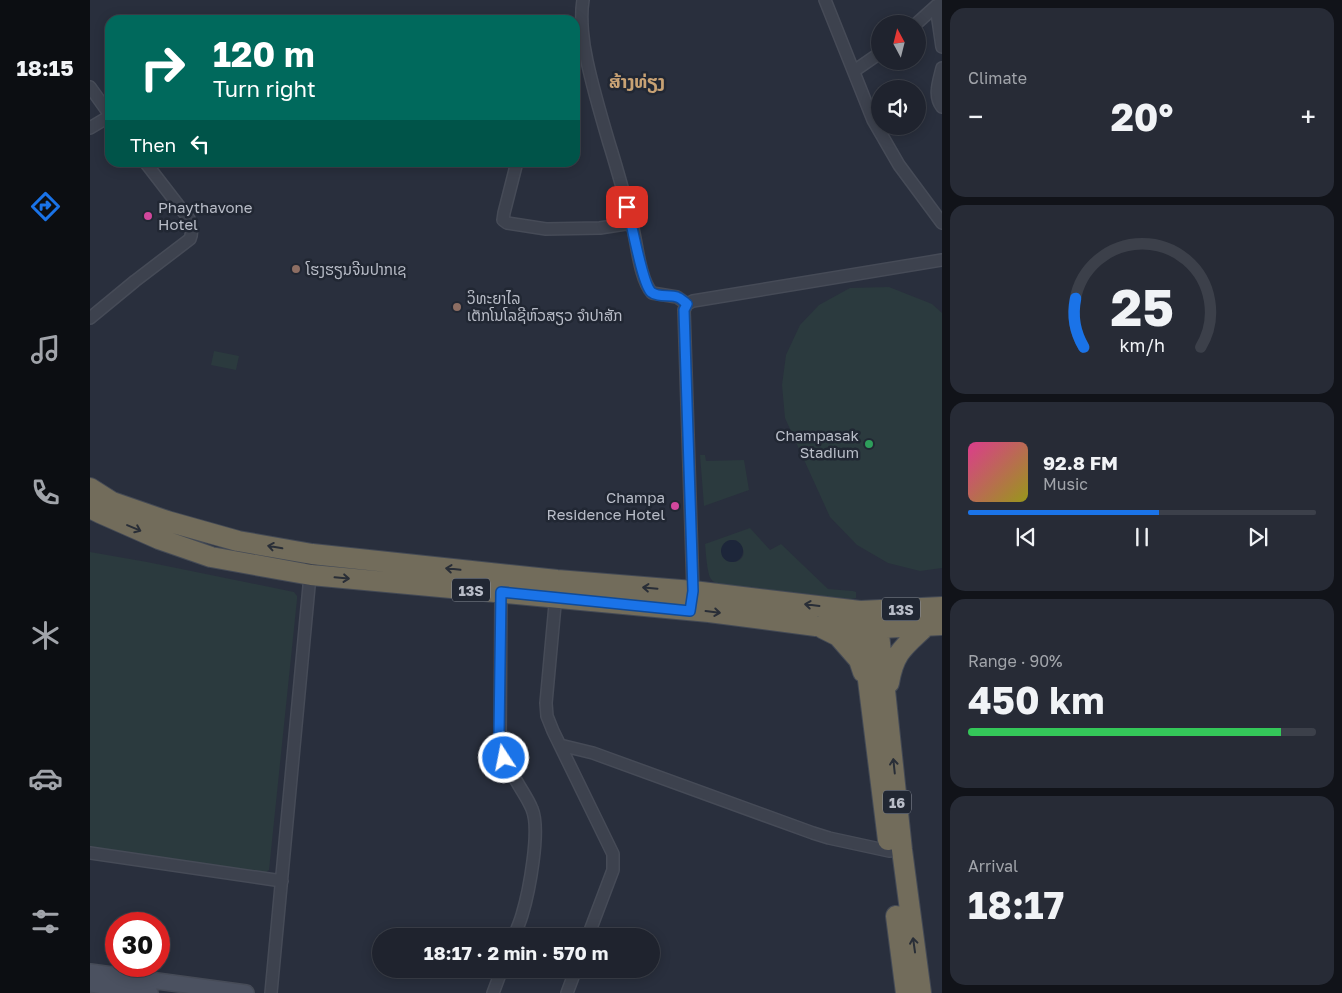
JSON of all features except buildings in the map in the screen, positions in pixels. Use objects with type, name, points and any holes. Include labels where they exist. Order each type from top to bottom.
[{"type":"highway","name":"13S","points":[[90,488],[112,502],[167,521],[238,541],[312,554],[556,588],[690,611],[820,627],[942,606]]},
{"type":"highway","name":"13S","points":[[90,508],[159,539],[211,557],[311,575],[501,592],[556,588],[693,591],[869,620],[934,626]]},
{"type":"highway","name":"16","points":[[869,620],[896,851],[906,993]]},
{"type":"highway","points":[[878,697],[901,650],[934,626]]},
{"type":"highway","points":[[820,627],[838,636],[859,660],[878,697]]},
{"type":"highway","name":"16","points":[[896,851],[921,993]]},
{"type":"street","points":[[583,0],[583,34],[586,60],[632,223],[643,276],[652,294],[677,297],[687,304]]},
{"type":"street","points":[[825,0],[873,120],[894,157],[942,223]]},
{"type":"street","points":[[926,15],[939,4]]},
{"type":"street","points":[[939,4],[942,47]]},
{"type":"street","points":[[854,71],[871,59]]},
{"type":"street","points":[[942,68],[937,95],[942,107]]},
{"type":"street","points":[[90,87],[105,108]]},
{"type":"street","points":[[90,128],[105,118]]},
{"type":"street","points":[[90,318],[190,239],[192,234],[188,219],[150,167]]},
{"type":"street","points":[[516,167],[504,213],[503,220],[507,222],[546,229],[600,228],[632,223]]},
{"type":"street","points":[[690,611],[693,591],[684,310],[687,304],[693,300],[942,260]]},
{"type":"street","points":[[271,993],[312,554]]},
{"type":"street","points":[[556,588],[546,703],[547,716],[613,854],[613,870],[591,928]]},
{"type":"street","points":[[501,592],[500,744],[504,758],[528,798],[534,812],[536,828],[530,880],[523,913],[517,928]]},
{"type":"street","points":[[560,745],[593,754],[813,833],[896,851]]},
{"type":"street","points":[[90,854],[282,881]]},
{"type":"street","points":[[90,972],[246,993]]},
{"type":"street","points":[[493,993],[499,978]]},
{"type":"street","points":[[567,993],[573,978]]},
{"type":"street","points":[[90,984],[150,993]]},
{"type":"shaded area","name":"Champasak Stadium","points":[[889,287],[932,304],[942,313],[942,568],[920,571],[888,563],[857,545],[830,517],[785,418],[782,385],[786,355],[800,325],[819,305],[850,288]]},
{"type":"shaded area","points":[[214,351],[239,356],[236,370],[211,365]]},
{"type":"shaded area","points":[[700,455],[705,455],[706,461],[744,460],[749,490],[704,506]]},
{"type":"shaded area","points":[[750,528],[770,550],[781,544],[828,589],[853,591],[856,592],[856,598],[718,584],[710,576],[705,544]],"holes":[[[729,540],[736,540],[744,551],[743,555],[738,561],[730,562],[722,556]]]},
{"type":"shaded area","points":[[90,552],[294,592],[297,596],[269,870],[265,873],[90,848]]},
{"type":"water","points":[[732,540],[740,543],[743,551],[740,559],[732,562],[724,559],[721,551],[724,543]]},
{"type":"place","name":"Phaythavone Hotel","points":[[148,216]]},
{"type":"place","name":"ໂຮງຮຽນຈີນປາກເຊ","points":[[296,269]]},
{"type":"place","name":"ວິທະຍາໄລ ເຕັກໂນໂລຊີຫົວສຽວ ຈຳປາສັກ","points":[[457,307]]},
{"type":"place","name":"Champasak Stadium","points":[[869,444]]},
{"type":"place","name":"Champa Residence Hotel","points":[[675,506]]},
{"type":"district","name":"ສ້າງທ່ຽງ","points":[[637,81]]},
{"type":"route","points":[[504,758],[499,734],[501,592],[690,611],[693,591],[684,310],[687,304],[677,297],[652,294],[643,276],[627,207]]}]
